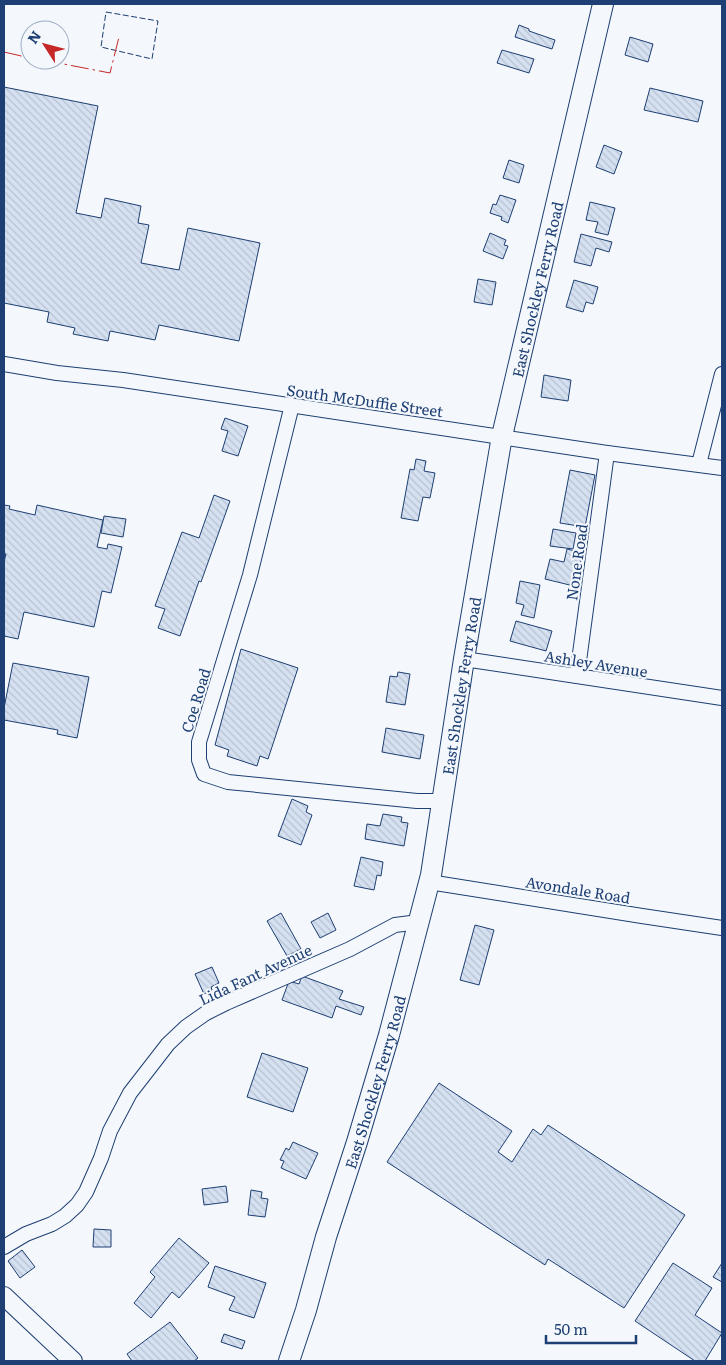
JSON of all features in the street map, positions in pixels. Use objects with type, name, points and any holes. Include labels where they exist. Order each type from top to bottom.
[{"type":"highway","name":"East Shockley Ferry Road","points":[[289,1361],[389,1035],[429,882],[502,436],[603,4]]},
{"type":"main road","points":[[4,1296],[73,1361]]},
{"type":"street","name":"South McDuffie Street","points":[[4,364],[722,468]]},
{"type":"street","points":[[699,464],[722,374]]},
{"type":"street","name":"Coe Road","points":[[292,405],[250,575],[199,742],[198,760],[204,774],[228,782],[417,801],[441,801]]},
{"type":"street","name":"None Road","points":[[577,676],[608,453]]},
{"type":"street","name":"Ashley Avenue","points":[[464,659],[722,698]]},
{"type":"street","name":"Avondale Road","points":[[429,882],[722,928]]},
{"type":"street","name":"Lida Fant Avenue","points":[[4,1247],[26,1234],[52,1224],[77,1205],[86,1192],[101,1158],[110,1131],[130,1094],[168,1044],[186,1027],[206,1013],[226,1003],[350,949],[395,925],[419,922]]},
{"type":"building","points":[[519,25],[529,29],[529,31],[555,40],[552,49],[515,37]]},
{"type":"building","points":[[630,37],[653,44],[648,62],[625,55]]},
{"type":"building","points":[[502,50],[534,59],[529,73],[497,63]]},
{"type":"building","points":[[4,87],[98,106],[76,213],[101,218],[105,198],[141,206],[138,223],[149,225],[141,263],[179,270],[188,228],[260,243],[239,341],[159,325],[155,340],[110,331],[108,341],[73,334],[75,328],[47,322],[49,312],[4,303]]},
{"type":"building","points":[[650,88],[703,101],[698,122],[644,110]]},
{"type":"building","points":[[604,145],[622,152],[614,174],[596,167]]},
{"type":"building","points":[[509,160],[524,165],[519,183],[503,178]]},
{"type":"building","points":[[500,195],[516,200],[508,223],[501,220],[502,217],[490,213],[493,204],[496,205]]},
{"type":"building","points":[[590,202],[615,208],[608,235],[595,232],[598,222],[586,220]]},
{"type":"building","points":[[490,233],[506,240],[504,245],[508,246],[503,259],[483,251]]},
{"type":"building","points":[[581,234],[612,242],[609,252],[596,248],[591,266],[574,262]]},
{"type":"building","points":[[478,279],[496,282],[492,305],[474,302]]},
{"type":"building","points":[[574,280],[598,287],[593,304],[586,302],[583,312],[566,307]]},
{"type":"building","points":[[544,375],[571,380],[568,401],[541,397]]},
{"type":"building","points":[[225,418],[248,426],[238,456],[222,451],[228,431],[221,429]]},
{"type":"building","points":[[416,459],[426,461],[424,471],[435,473],[430,498],[423,497],[418,521],[401,518],[410,469],[414,470]]},
{"type":"building","points":[[570,470],[595,475],[585,527],[560,523]]},
{"type":"building","points":[[214,495],[230,501],[180,636],[158,628],[165,609],[155,606],[182,532],[199,538]]},
{"type":"building","points":[[4,505],[10,506],[9,509],[35,515],[37,505],[103,520],[97,547],[107,549],[108,544],[122,547],[111,593],[102,591],[94,627],[24,612],[18,639],[4,636],[4,562],[6,554],[4,554]]},
{"type":"building","points":[[104,516],[126,519],[123,537],[101,533]]},
{"type":"building","points":[[553,529],[576,533],[573,549],[550,546]]},
{"type":"building","points":[[567,549],[583,553],[580,564],[583,565],[578,587],[545,579],[550,559],[564,562]]},
{"type":"building","points":[[520,581],[540,585],[534,618],[521,615],[524,605],[516,603]]},
{"type":"building","points":[[516,621],[552,631],[546,651],[510,641]]},
{"type":"building","points":[[241,649],[298,668],[268,759],[260,756],[257,766],[227,756],[229,750],[215,745]]},
{"type":"building","points":[[13,663],[89,677],[77,738],[57,734],[58,730],[4,720],[4,708]]},
{"type":"building","points":[[398,672],[410,674],[405,705],[386,702],[390,676],[397,677]]},
{"type":"building","points":[[386,728],[424,735],[420,759],[382,752]]},
{"type":"building","points":[[292,799],[308,806],[306,812],[312,815],[301,845],[278,836]]},
{"type":"building","points":[[383,814],[402,817],[401,822],[408,823],[404,846],[365,839],[367,824],[380,826]]},
{"type":"building","points":[[361,857],[383,862],[381,876],[377,875],[374,890],[354,886]]},
{"type":"building","points":[[281,913],[301,949],[287,956],[267,921]]},
{"type":"building","points":[[328,913],[336,930],[320,938],[311,922]]},
{"type":"building","points":[[475,925],[494,930],[479,985],[460,980]]},
{"type":"building","points":[[212,967],[219,983],[211,987],[212,990],[204,994],[195,974]]},
{"type":"building","points":[[302,976],[343,991],[339,999],[364,1007],[361,1015],[336,1006],[332,1018],[282,1000],[289,981],[299,984]]},
{"type":"building","points":[[262,1053],[308,1068],[293,1112],[247,1097]]},
{"type":"building","points":[[439,1083],[512,1131],[498,1152],[512,1162],[533,1129],[541,1135],[548,1125],[685,1215],[624,1308],[548,1259],[545,1265],[387,1162]]},
{"type":"building","points":[[293,1142],[318,1153],[306,1179],[281,1168],[284,1161],[280,1160],[286,1148],[289,1150]]},
{"type":"building","points":[[226,1186],[228,1202],[204,1205],[202,1189]]},
{"type":"building","points":[[251,1190],[262,1192],[261,1198],[268,1199],[265,1217],[248,1215]]},
{"type":"building","points":[[94,1229],[111,1230],[111,1247],[93,1247]]},
{"type":"building","points":[[179,1238],[209,1263],[179,1298],[172,1292],[151,1318],[134,1303],[155,1277],[150,1272]]},
{"type":"building","points":[[22,1250],[35,1267],[20,1278],[8,1261]]},
{"type":"building","points":[[673,1263],[712,1288],[695,1315],[722,1333],[705,1361],[695,1361],[635,1321]]},
{"type":"building","points":[[722,1263],[722,1282],[713,1277]]},
{"type":"building","points":[[215,1266],[266,1283],[254,1318],[229,1310],[235,1297],[208,1287]]},
{"type":"building","points":[[170,1322],[198,1358],[194,1361],[132,1361],[127,1354]]},
{"type":"building","points":[[224,1334],[245,1341],[242,1349],[221,1342]]},
{"type":"fence","points":[[106,12],[158,21],[152,59],[101,47],[106,12]]},
{"type":"power","points":[[70,65],[110,73],[119,37]]},
{"type":"power","points":[[4,52],[20,56]]}]
